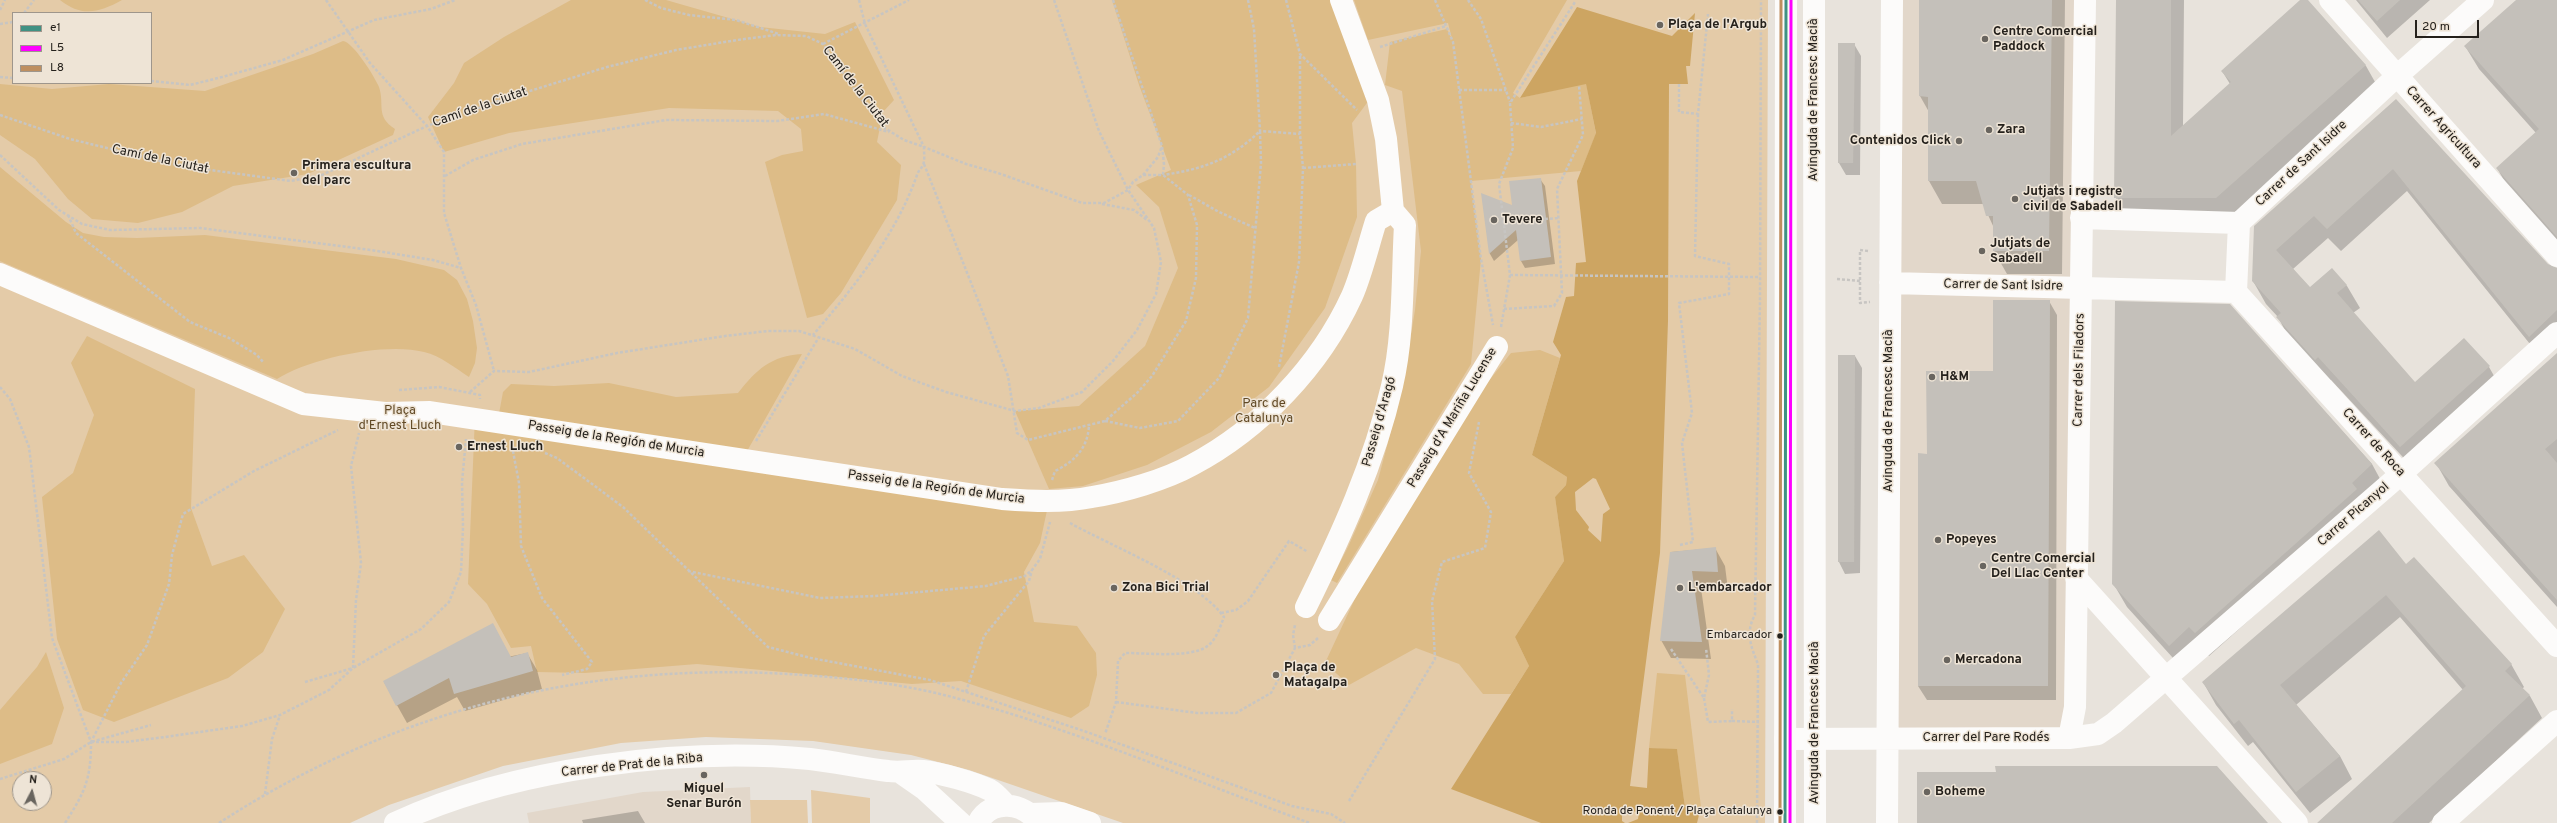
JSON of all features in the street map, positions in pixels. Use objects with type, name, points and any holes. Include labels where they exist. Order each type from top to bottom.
[{"type":"street","name":"Passeig d'Aragó","points":[[1306,607],[1338,542],[1360,490],[1393,385],[1401,304],[1391,219],[1386,139],[1378,100],[1341,0]]},
{"type":"street","points":[[1785,823],[1786,0]]},
{"type":"street","name":"Avinguda de Francesc Macià","points":[[1814,0],[1815,823]]},
{"type":"street","name":"Avinguda de Francesc Macià","points":[[1887,823],[1892,0]]},
{"type":"street","name":"Carrer dels Filadors","points":[[2069,738],[2075,707],[2084,0]]},
{"type":"street","name":"Carrer Agricultura","points":[[2330,0],[2557,256]]},
{"type":"street","name":"Carrer de Sant Isidre","points":[[2239,223],[2397,76],[2483,0]]},
{"type":"street","points":[[2081,218],[2239,223],[2236,292]]},
{"type":"street","name":"Passeig de la Región de Murcia","points":[[0,274],[303,404],[365,411],[430,412],[1002,499],[1091,498],[1138,486],[1191,466],[1234,438],[1266,412],[1284,393],[1334,330],[1391,219]]},
{"type":"street","name":"Carrer de Sant Isidre","points":[[1890,283],[2236,292]]},
{"type":"street","name":"Carrer de Roca","points":[[2236,292],[2557,646]]},
{"type":"street","name":"Carrer Picanyol","points":[[2165,678],[2401,474],[2557,333]]},
{"type":"street","name":"Passeig d'A Mariña Lucense","points":[[1329,620],[1497,347]]},
{"type":"street","points":[[2076,578],[2297,823]]},
{"type":"street","name":"Carrer del Pare Rodés","points":[[1785,739],[2069,738],[2098,734],[2165,678]]},
{"type":"street","points":[[2443,823],[2557,721]]},
{"type":"street","name":"Carrer de Prat de la Riba","points":[[395,823],[444,803],[528,779],[586,769],[677,758],[745,756],[810,759],[901,773],[923,771],[991,790],[1006,805]]},
{"type":"street","name":"Carrer de Prat de la Riba","points":[[901,773],[924,790],[961,823]]},
{"type":"street","points":[[978,823],[987,812],[1006,805],[1019,807],[1034,818],[1061,813],[1090,823]]},
{"type":"path","points":[[0,10],[4,0]]},
{"type":"path","points":[[25,12],[34,0]]},
{"type":"path","points":[[326,0],[370,63],[427,126],[444,152],[444,213],[461,268],[478,312],[494,371]]},
{"type":"path","points":[[152,82],[190,85],[222,77],[283,60],[374,20],[431,9],[455,0]]},
{"type":"path","points":[[645,0],[661,8],[689,15],[736,20],[781,35]]},
{"type":"path","points":[[859,0],[865,23],[924,147],[924,164],[1008,376],[1015,411],[1017,433],[1028,440],[1105,421],[1140,428],[1178,421],[1219,378],[1248,318],[1260,163],[1260,131],[1254,28],[1248,0]]},
{"type":"path","points":[[823,44],[909,0]]},
{"type":"path","points":[[470,392],[494,371],[529,372],[617,353],[725,336],[768,331],[799,331],[855,349],[909,379],[973,401],[1015,411],[1039,408],[1082,392],[1113,361],[1137,330],[1156,294],[1161,271],[1160,252],[1154,228],[1128,190],[1099,131],[1054,0]]},
{"type":"path","points":[[1113,0],[1162,146],[1164,164],[1162,175]]},
{"type":"path","points":[[1284,393],[1276,386],[1299,262],[1303,168],[1300,134],[1300,54],[1286,0]]},
{"type":"path","points":[[1435,0],[1453,42],[1481,258],[1497,347]]},
{"type":"path","name":"Passeig d'A Mariña Lucense","points":[[1468,0],[1480,19],[1510,103],[1513,148],[1499,184],[1505,222],[1510,275],[1497,347]]},
{"type":"path","points":[[1757,823],[1759,722],[1758,664],[1750,644],[1750,624],[1755,615],[1760,277],[1761,0]]},
{"type":"path","points":[[1510,103],[1575,2]]},
{"type":"path","points":[[1680,545],[1693,542],[1682,443],[1692,413],[1679,303],[1729,294],[1728,264],[1695,256],[1698,114],[1708,14]]},
{"type":"path","points":[[0,24],[12,22]]},
{"type":"path","points":[[1361,53],[1446,26]]},
{"type":"path","name":"Camí de la Ciutat","points":[[0,115],[70,139],[181,166],[291,181],[322,175],[427,126],[504,99],[607,67],[676,50],[781,35],[806,36],[823,44],[856,92],[883,127],[891,133],[966,164],[998,173],[1082,203],[1099,203]]},
{"type":"path","points":[[1300,54],[1325,76],[1361,114]]},
{"type":"path","points":[[0,77],[12,78]]},
{"type":"path","points":[[1679,84],[1679,112],[1698,114]]},
{"type":"path","points":[[1504,309],[1554,306],[1562,293],[1557,188],[1583,135],[1579,85]]},
{"type":"path","points":[[1459,90],[1506,90]]},
{"type":"path","points":[[444,176],[473,160],[522,144],[666,120],[777,121],[824,114],[891,133]]},
{"type":"path","points":[[1511,123],[1541,127],[1582,119]]},
{"type":"path","points":[[1143,175],[1162,175],[1196,170],[1243,148],[1260,131],[1300,134]]},
{"type":"path","points":[[1099,203],[1118,197],[1128,190],[1133,182],[1143,175],[1158,157],[1162,146]]},
{"type":"path","points":[[0,155],[36,189],[68,215],[82,224],[110,230],[200,228],[371,250],[433,260],[461,268]]},
{"type":"path","points":[[813,335],[839,304],[892,228],[909,197],[918,172],[924,164]]},
{"type":"path","points":[[1303,168],[1356,164]]},
{"type":"path","points":[[1162,175],[1188,195],[1218,212],[1255,228]]},
{"type":"path","points":[[1105,421],[1137,393],[1152,376],[1186,321],[1196,278],[1197,225],[1188,195]]},
{"type":"path","points":[[1099,203],[1134,210],[1154,228]]},
{"type":"path","points":[[68,215],[76,233],[190,322],[229,338],[257,355],[266,365]]},
{"type":"path","points":[[1505,222],[1559,218]]},
{"type":"path","points":[[1510,275],[1760,277]]},
{"type":"path","points":[[748,460],[750,450],[819,337]]},
{"type":"path","points":[[0,387],[10,399],[30,447],[52,638],[92,742],[91,768],[84,793],[65,823]]},
{"type":"path","points":[[395,392],[401,388],[439,387],[480,395]]},
{"type":"path","points":[[92,742],[126,742],[242,726],[280,715],[330,690],[353,668],[356,600],[361,563],[351,466],[365,411]]},
{"type":"path","points":[[92,742],[121,683],[150,639],[169,584],[172,555],[183,514],[254,471],[330,436],[365,411]]},
{"type":"path","points":[[1349,801],[1435,659],[1432,601],[1442,562],[1485,548],[1491,512],[1469,473],[1481,417]]},
{"type":"path","points":[[688,571],[820,598],[875,596],[986,586],[1025,576],[1032,570],[1040,559],[1055,471],[1072,462],[1082,450],[1087,440],[1090,425]]},
{"type":"path","points":[[304,682],[353,668],[421,629],[449,602],[461,572],[463,527],[462,482],[466,435]]},
{"type":"path","points":[[518,445],[511,443],[518,483],[521,546],[542,598],[592,662],[587,669],[562,675]]},
{"type":"path","points":[[539,450],[556,458],[623,507],[768,647],[811,658],[930,680],[1084,731],[1292,806],[1331,814],[1345,823]]},
{"type":"path","points":[[1051,498],[1182,582],[1215,605],[1224,617],[1218,632],[1206,647],[1186,652],[1125,653],[1118,661],[1116,673],[1116,702],[1105,734]]},
{"type":"path","points":[[1220,613],[1236,610],[1248,601],[1289,541]]},
{"type":"path","points":[[966,692],[984,636],[1029,582],[1032,570]]},
{"type":"path","points":[[1116,702],[1197,713],[1236,713],[1271,693],[1295,648],[1310,645],[1318,638],[1329,620]]},
{"type":"path","points":[[1706,648],[1709,675],[1704,698],[1708,722],[1759,722]]},
{"type":"path","points":[[1670,649],[1704,698]]},
{"type":"path","points":[[219,823],[265,794],[306,772],[376,740],[429,720],[494,701],[588,681],[638,675],[748,672],[830,676],[951,697],[1073,735],[1310,823]]},
{"type":"path","points":[[1732,709],[1732,721]]},
{"type":"path","points":[[265,794],[272,739],[280,715]]},
{"type":"path","points":[[0,779],[64,759],[92,742],[150,725]]},
{"type":"shaded area","points":[[60,0],[122,0],[106,8],[83,11],[75,9]]},
{"type":"shaded area","points":[[571,0],[666,0],[760,27],[825,34],[855,22],[894,100],[883,112],[877,142],[901,165],[897,200],[841,293],[823,314],[807,318],[765,162],[782,155],[803,151],[801,129],[778,111],[669,108],[509,133],[444,152],[428,117],[454,83],[464,63],[504,37]]},
{"type":"shaded area","points":[[1112,0],[1352,0],[1381,84],[1352,123],[1356,164],[1357,217],[1325,308],[1269,387],[1211,432],[1147,465],[1083,486],[1049,489],[1015,411],[1079,406],[1145,346],[1178,268],[1159,207],[1136,185],[1171,170],[1139,85]]},
{"type":"shaded area","points":[[1354,0],[1567,0],[1513,93],[1520,98],[1586,83],[1596,134],[1581,171],[1471,181],[1481,259],[1471,364],[1337,583],[1331,580],[1348,547],[1378,480],[1402,389],[1415,310],[1421,251],[1402,91],[1385,85],[1390,42],[1447,29],[1452,39],[1448,23],[1368,40]]},
{"type":"shaded area","points":[[1892,0],[2085,0],[2077,737],[1889,736]]},
{"type":"shaded area","points":[[1577,7],[1672,36],[1695,13],[1690,66],[1686,66],[1688,84],[1669,84],[1668,321],[1660,553],[1630,786],[1647,788],[1649,748],[1677,749],[1685,807],[1701,807],[1697,823],[1628,823],[1638,819],[1639,812],[1631,811],[1630,815],[1622,815],[1622,821],[1625,823],[1541,823],[1451,789],[1529,666],[1515,637],[1564,561],[1555,497],[1566,485],[1567,477],[1532,455],[1561,355],[1553,342],[1566,297],[1574,296],[1576,263],[1586,262],[1577,181],[1596,133],[1586,84],[1520,98]],"holes":[[[1593,478],[1596,479],[1610,509],[1603,514],[1601,542],[1588,530],[1589,527],[1576,510],[1575,492]]]},
{"type":"shaded area","points":[[343,41],[358,53],[377,82],[381,93],[383,115],[389,124],[395,129],[393,135],[308,174],[233,186],[182,212],[138,223],[92,219],[68,199],[35,159],[0,135],[0,84],[52,89],[109,84],[205,91],[313,54]]},
{"type":"shaded area","points":[[0,167],[66,222],[83,233],[104,237],[137,238],[205,235],[396,259],[444,270],[457,280],[467,299],[473,321],[477,348],[475,363],[469,377],[436,356],[408,349],[390,349],[349,354],[328,359],[291,371],[277,379],[0,261]]},
{"type":"shaded area","points":[[87,336],[195,389],[191,508],[212,566],[244,555],[285,609],[263,652],[228,678],[114,722],[83,710],[57,639],[42,497],[73,473],[94,415],[71,363]]},
{"type":"shaded area","points":[[1540,350],[1560,358],[1532,455],[1567,477],[1566,485],[1555,497],[1564,561],[1515,637],[1529,666],[1511,694],[1483,694],[1459,664],[1416,648],[1349,685],[1325,663],[1366,575],[1472,402],[1511,353]]},
{"type":"shaded area","points":[[802,354],[742,460],[1049,501],[1040,543],[1024,572],[1034,622],[1077,626],[1096,653],[1097,675],[1089,706],[1071,718],[961,681],[912,684],[697,664],[585,673],[537,672],[531,646],[511,648],[487,604],[468,584],[475,416],[498,419],[503,392],[511,384],[554,386],[609,383],[676,397],[738,393],[758,371],[766,365],[791,355]]},
{"type":"shaded area","points":[[46,652],[64,708],[52,744],[0,764],[0,710],[37,667]]},
{"type":"shaded area","points":[[1657,673],[1685,675],[1701,807],[1685,807],[1677,750],[1649,748]]},
{"type":"shaded area","points":[[750,787],[751,823],[529,823],[527,813],[643,792]]},
{"type":"green space","name":"Parc de Catalunya","points":[[0,0],[1768,0],[1765,823],[1123,823],[969,770],[911,755],[813,741],[706,737],[621,743],[503,766],[389,805],[350,823],[0,823]]},
{"type":"green space","points":[[811,790],[870,798],[870,823],[812,823]]},
{"type":"green space","points":[[750,800],[807,800],[808,823],[751,823]]},
{"type":"building","points":[[1919,0],[2052,0],[2049,251],[1993,251],[1993,216],[1986,216],[1976,181],[1928,181],[1928,97],[1919,96]]},
{"type":"building","points":[[2116,0],[2171,0],[2171,136],[2231,82],[2221,71],[2300,0],[2308,0],[2366,65],[2216,198],[2114,198]]},
{"type":"building","points":[[2358,0],[2400,0],[2377,21]]},
{"type":"building","points":[[2516,0],[2557,0],[2557,237],[2496,168],[2539,129],[2464,46]]},
{"type":"building","points":[[1838,43],[1855,43],[1853,163],[1838,163]]},
{"type":"building","points":[[2396,99],[2548,264],[2557,268],[2557,310],[2529,337],[2393,169],[2327,229],[2314,216],[2276,250],[2310,287],[2332,268],[2347,285],[2337,293],[2415,382],[2464,338],[2490,366],[2400,447],[2318,357],[2315,360],[2276,317],[2281,313],[2252,281],[2254,226]]},
{"type":"building","points":[[1541,178],[1551,257],[1520,261],[1516,230],[1489,254],[1481,193],[1512,205],[1509,181]]},
{"type":"building","name":"Centre Comercial Del Llac Center","points":[[1993,300],[2050,300],[2048,686],[1918,686],[1918,453],[1927,454],[1926,371],[1993,371]]},
{"type":"building","points":[[2115,301],[2230,304],[2372,464],[2352,483],[2357,489],[2195,633],[2189,627],[2169,646],[2112,584]]},
{"type":"building","points":[[2557,353],[2557,439],[2545,449],[2557,463],[2557,600],[2434,463]]},
{"type":"building","points":[[1838,355],[1855,355],[1854,562],[1838,562]]},
{"type":"building","points":[[2379,530],[2406,564],[2414,557],[2512,664],[2505,671],[2530,695],[2392,823],[2317,823],[2466,686],[2386,595],[2280,685],[2340,756],[2296,792],[2239,720],[2234,724],[2202,682]]},
{"type":"building","name":"L'embarcador","points":[[1716,547],[1718,572],[1692,571],[1702,642],[1660,641],[1670,552]]},
{"type":"building","points":[[493,623],[511,657],[528,652],[533,671],[454,694],[449,678],[396,706],[383,681]]},
{"type":"building","points":[[1995,766],[2217,766],[2268,823],[1917,823],[1917,772],[1996,772]]},
{"type":"transit line","name":"L8","points":[[1780,823],[1781,0]]},
{"type":"transit line","name":"e1","points":[[1785,823],[1786,0]]},
{"type":"transit line","name":"L5","points":[[1790,823],[1791,0]]},
{"type":"place","name":"Plaça de l'Argub","points":[[1660,25]]},
{"type":"place","name":"Centre Comercial Paddock","points":[[1985,39]]},
{"type":"place","name":"Zara","points":[[1989,130]]},
{"type":"place","name":"Contenidos Click","points":[[1959,141]]},
{"type":"place","name":"Primera escultura del parc","points":[[294,173]]},
{"type":"place","name":"Jutjats i registre civil de Sabadell","points":[[2015,199]]},
{"type":"place","name":"Tevere","points":[[1494,220]]},
{"type":"place","name":"Jutjats de Sabadell","points":[[1982,251]]},
{"type":"place","name":"H&M","points":[[1932,377]]},
{"type":"place","name":"Ernest Lluch","points":[[459,447]]},
{"type":"place","name":"Popeyes","points":[[1938,540]]},
{"type":"place","name":"Centre Comercial Del Llac Center","points":[[1983,566]]},
{"type":"place","name":"Zona Bici Trial","points":[[1114,588]]},
{"type":"place","name":"L'embarcador","points":[[1680,588]]},
{"type":"place","name":"Embarcador","points":[[1780,636]]},
{"type":"place","name":"Mercadona","points":[[1947,660]]},
{"type":"place","name":"Plaça de Matagalpa","points":[[1276,675]]},
{"type":"place","name":"Miguel Senar Burón","points":[[704,775]]},
{"type":"place","name":"Boheme","points":[[1927,792]]},
{"type":"place","name":"Ronda de Ponent / Plaça Catalunya","points":[[1780,812]]},
{"type":"park label","name":"Plaça d'Ernest Lluch","points":[[400,418]]}]
